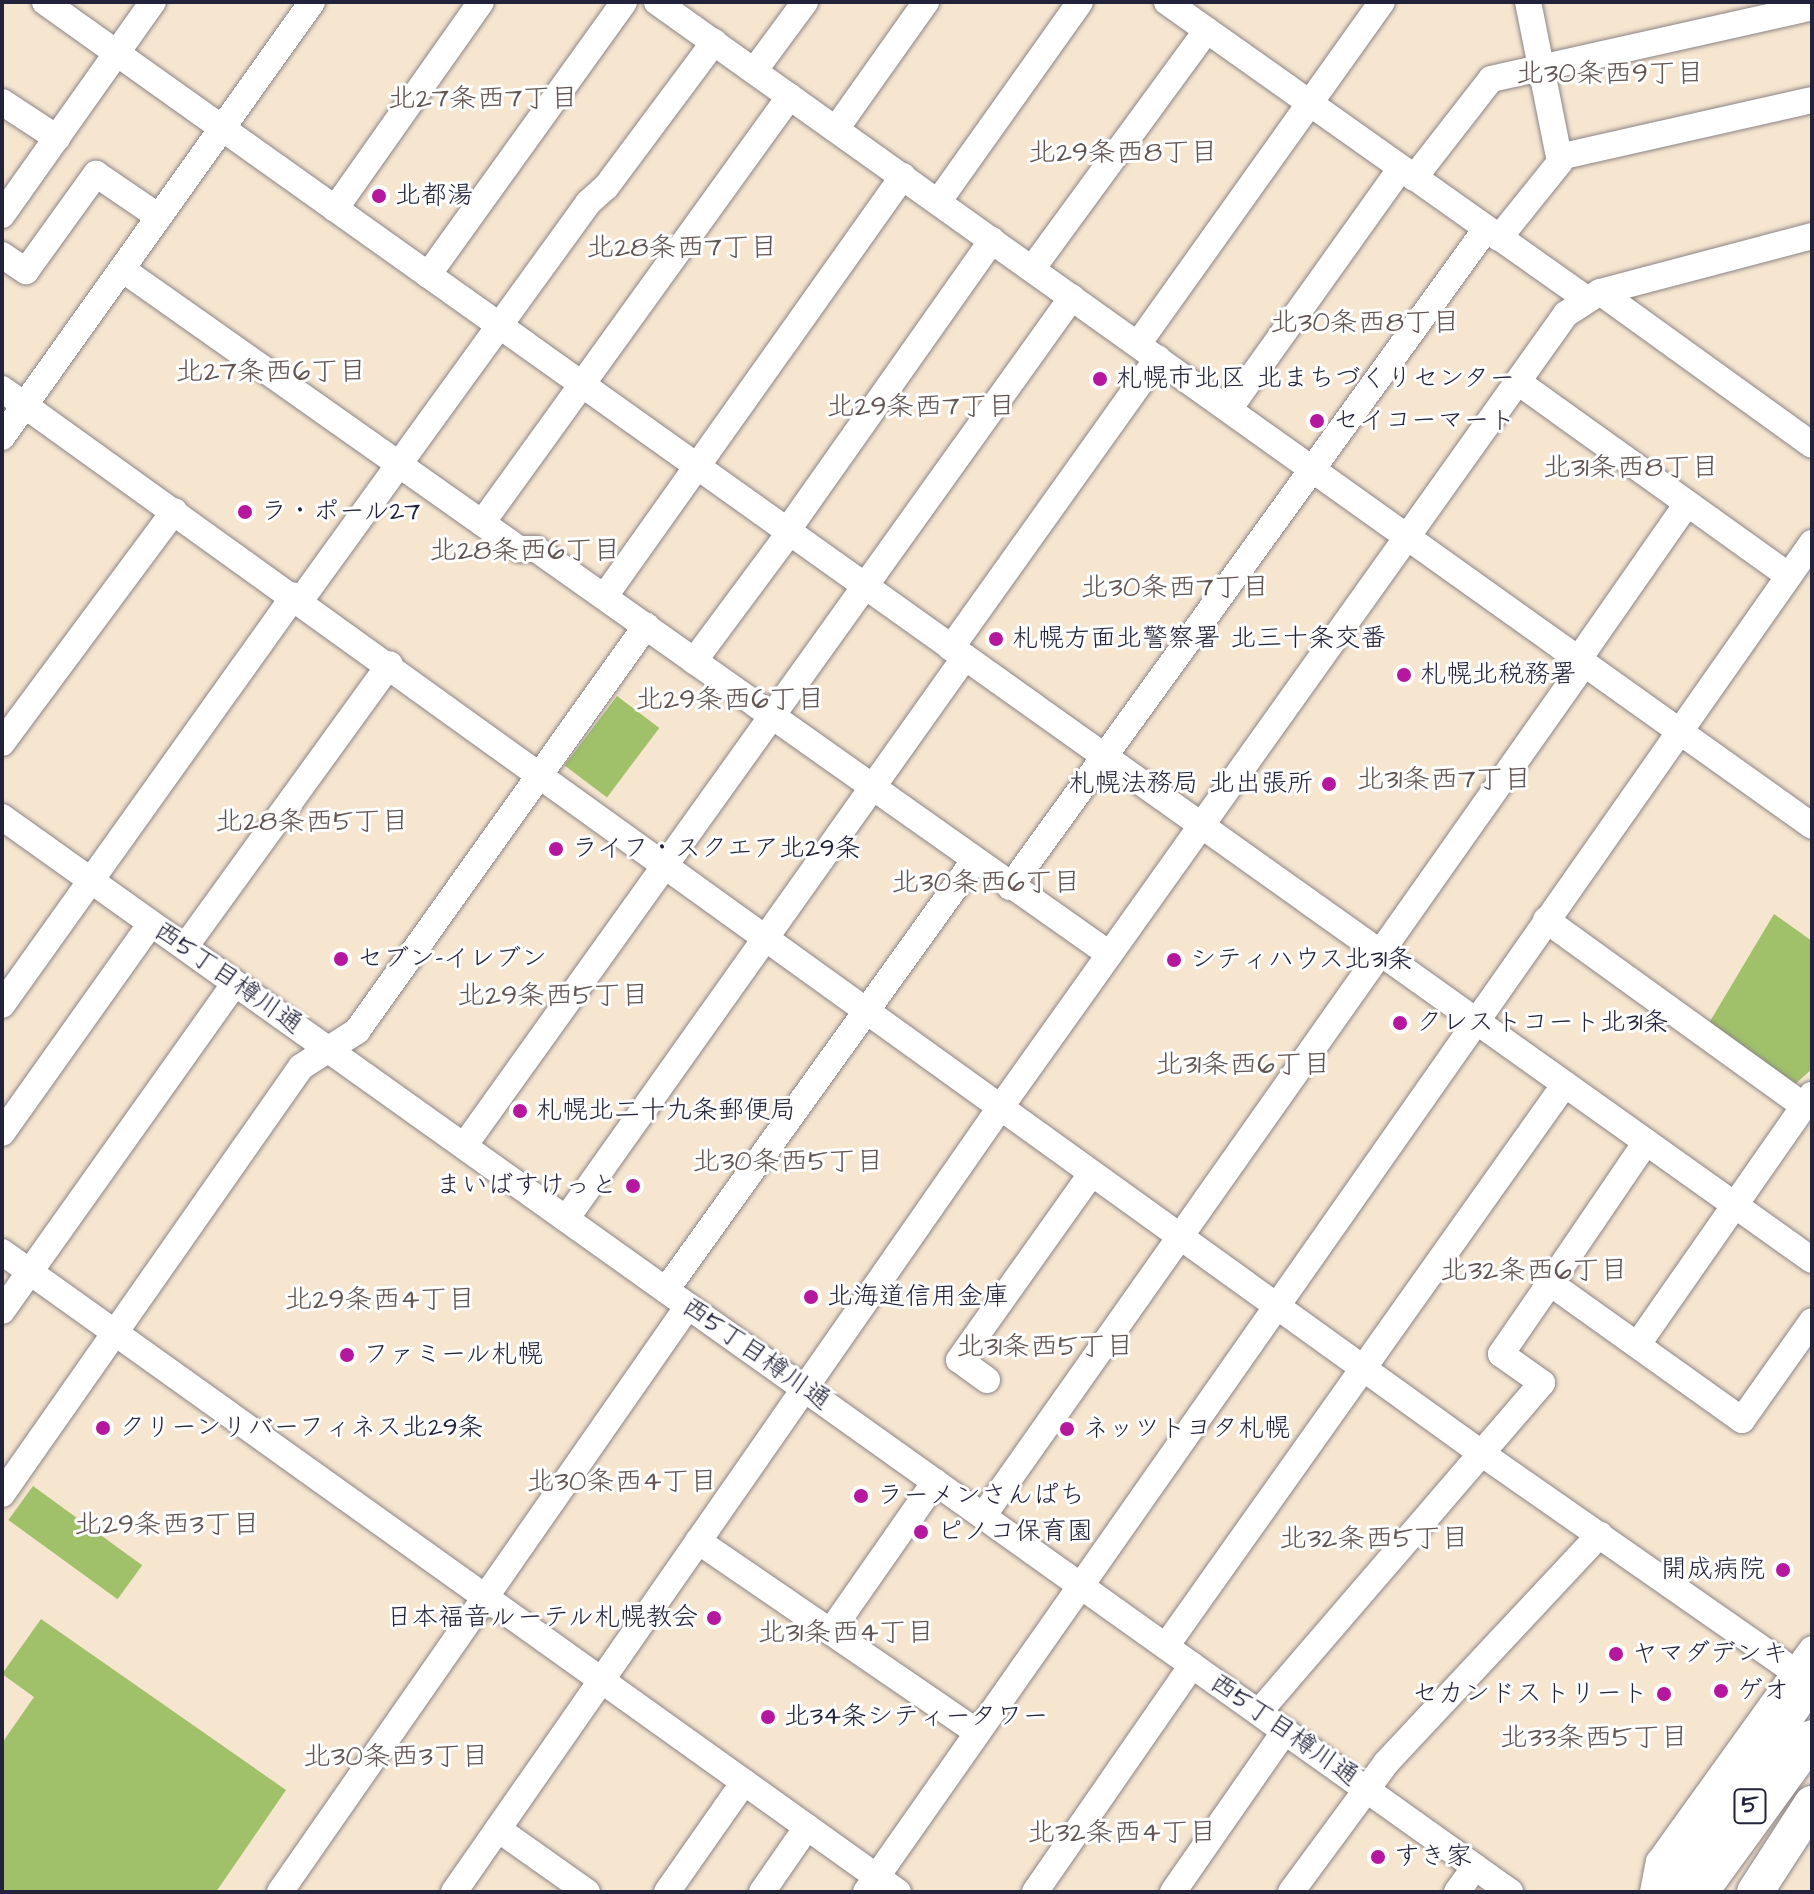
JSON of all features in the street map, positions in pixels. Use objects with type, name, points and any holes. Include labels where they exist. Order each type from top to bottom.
[{"type":"highway","points":[[1667,1892],[1760,1750],[1803,1675]]},
{"type":"highway","name":"5","points":[[1689,1892],[1812,1720]]},
{"type":"highway","points":[[1700,1892],[1812,1738]]},
{"type":"highway","points":[[1726,1892],[1812,1772]]},
{"type":"highway","name":"5","points":[[1755,1892],[1812,1804]]},
{"type":"street","points":[[45,2],[1812,1260]]},
{"type":"street","points":[[2,215],[153,2]]},
{"type":"street","points":[[2,437],[312,2]]},
{"type":"street","points":[[335,209],[481,2]]},
{"type":"street","points":[[428,275],[624,2]]},
{"type":"street","points":[[658,2],[1812,826]]},
{"type":"street","points":[[754,71],[805,2]]},
{"type":"street","points":[[836,129],[926,2]]},
{"type":"street","points":[[938,202],[1080,2]]},
{"type":"street","points":[[1167,2],[1493,233],[1592,295],[1812,445]]},
{"type":"street","points":[[1528,2],[1559,157]]},
{"type":"street","points":[[566,1219],[873,788],[1148,351],[1310,103],[1367,7]]},
{"type":"street","points":[[1229,409],[1408,173],[1491,79],[1812,7]]},
{"type":"street","points":[[1032,269],[1207,30]]},
{"type":"street","points":[[2,1005],[498,325],[714,42]]},
{"type":"street","points":[[482,523],[790,96]]},
{"type":"street","points":[[1010,887],[1313,469],[1493,233],[1559,157],[1812,100]]},
{"type":"street","points":[[2,102],[57,138]]},
{"type":"street","points":[[2,255],[26,271],[96,174],[159,217]]},
{"type":"street","points":[[605,596],[903,176]]},
{"type":"street","points":[[454,1892],[1000,1108],[1566,314],[1592,295],[1812,236]]},
{"type":"street","points":[[694,661],[992,240]]},
{"type":"street","points":[[122,269],[519,549],[536,549],[605,596],[1010,887],[1109,954]]},
{"type":"street","points":[[464,1146],[868,588],[1072,297]]},
{"type":"street","points":[[1518,382],[1789,576]]},
{"type":"street","points":[[2,389],[390,664],[765,940],[1484,1455],[1803,1675]]},
{"type":"street","points":[[983,1516],[1581,662],[1687,504]]},
{"type":"street","points":[[2,743],[174,511]]},
{"type":"street","points":[[2,1252],[807,1827],[880,1887],[977,1732],[1812,543]]},
{"type":"street","points":[[2,1494],[301,1067],[357,1031],[646,626]]},
{"type":"street","points":[[185,947],[390,664]]},
{"type":"street","name":"西5丁目樽川通","points":[[2,817],[1510,1892]]},
{"type":"street","points":[[666,1290],[974,861]]},
{"type":"street","points":[[1546,920],[1808,1100],[1638,1344]]},
{"type":"street","points":[[2,1133],[151,923]]},
{"type":"street","points":[[2,1311],[235,983]]},
{"type":"street","points":[[1166,1646],[1565,1084]]},
{"type":"street","points":[[1259,1712],[1484,1455],[1542,1383],[1501,1354],[1646,1142]]},
{"type":"street","points":[[987,1380],[959,1360],[1092,1173]]},
{"type":"street","points":[[1550,1283],[1742,1420],[1812,1321]]},
{"type":"street","points":[[281,1891],[688,1306]]},
{"type":"street","points":[[831,1631],[935,1482]]},
{"type":"street","points":[[1291,1892],[1366,1789],[1600,1534]]},
{"type":"street","points":[[698,1541],[977,1732]]},
{"type":"street","points":[[1653,1892],[1659,1862],[1803,1675],[1812,1649]]},
{"type":"street","points":[[1035,1892],[1192,1665]]},
{"type":"street","points":[[1173,1892],[1285,1731]]},
{"type":"street","points":[[667,1892],[744,1782]]},
{"type":"street","points":[[762,1892],[807,1827]]},
{"type":"street","points":[[498,1829],[587,1892]]},
{"type":"street","points":[[1457,1892],[1475,1867]]},
{"type":"green space","points":[[617,696],[659,728],[607,797],[565,765]]},
{"type":"green space","points":[[1774,914],[1812,941],[1812,1069],[1793,1086],[1709,1023]]},
{"type":"green space","points":[[33,1486],[142,1565],[118,1599],[8,1520]]},
{"type":"green space","points":[[41,1619],[286,1790],[216,1892],[2,1892],[2,1743],[34,1697],[2,1674]]},
{"type":"place","name":"北都湯","points":[[379,196]]},
{"type":"place","name":"札幌市北区 北まちづくりセンター","points":[[1100,379]]},
{"type":"place","name":"セイコーマート","points":[[1317,421]]},
{"type":"place","name":"ラ・ポール27","points":[[245,512]]},
{"type":"place","name":"札幌方面北警察署 北三十条交番","points":[[996,639]]},
{"type":"place","name":"札幌北税務署","points":[[1404,675]]},
{"type":"place","name":"札幌法務局 北出張所","points":[[1329,784]]},
{"type":"place","name":"ライフ・スクエア北29条","points":[[556,849]]},
{"type":"place","name":"セブン-イレブン","points":[[341,959]]},
{"type":"place","name":"シティハウス北31条","points":[[1174,960]]},
{"type":"place","name":"クレストコート北31条","points":[[1400,1023]]},
{"type":"place","name":"札幌北二十九条郵便局","points":[[520,1111]]},
{"type":"place","name":"まいばすけっと","points":[[633,1186]]},
{"type":"place","name":"北海道信用金庫","points":[[811,1297]]},
{"type":"place","name":"ファミール札幌","points":[[347,1355]]},
{"type":"place","name":"クリーンリバーフィネス北29条","points":[[103,1428]]},
{"type":"place","name":"ネッツトヨタ札幌","points":[[1067,1429]]},
{"type":"place","name":"ラーメンさんぱち","points":[[861,1496]]},
{"type":"place","name":"ピノコ保育園","points":[[921,1532]]},
{"type":"place","name":"開成病院","points":[[1783,1570]]},
{"type":"place","name":"日本福音ルーテル札幌教会","points":[[714,1618]]},
{"type":"place","name":"ヤマダデンキ","points":[[1616,1654]]},
{"type":"place","name":"ゲオ","points":[[1721,1691]]},
{"type":"place","name":"セカンドストリート","points":[[1664,1694]]},
{"type":"place","name":"北34条シティータワー","points":[[768,1717]]},
{"type":"place","name":"すき家","points":[[1378,1857]]},
{"type":"district","name":"北30条西9丁目","points":[[1610,74]]},
{"type":"district","name":"北27条西7丁目","points":[[483,99]]},
{"type":"district","name":"北29条西8丁目","points":[[1123,153]]},
{"type":"district","name":"北28条西7丁目","points":[[682,248]]},
{"type":"district","name":"北30条西8丁目","points":[[1365,323]]},
{"type":"district","name":"北27条西6丁目","points":[[271,372]]},
{"type":"district","name":"北29条西7丁目","points":[[921,407]]},
{"type":"district","name":"北31条西8丁目","points":[[1631,468]]},
{"type":"district","name":"北28条西6丁目","points":[[525,551]]},
{"type":"district","name":"北30条西7丁目","points":[[1175,588]]},
{"type":"district","name":"北29条西6丁目","points":[[730,700]]},
{"type":"district","name":"北31条西7丁目","points":[[1444,780]]},
{"type":"district","name":"北28条西5丁目","points":[[312,822]]},
{"type":"district","name":"北30条西6丁目","points":[[986,883]]},
{"type":"district","name":"北29条西5丁目","points":[[553,996]]},
{"type":"district","name":"北31条西6丁目","points":[[1243,1065]]},
{"type":"district","name":"北30条西5丁目","points":[[788,1162]]},
{"type":"district","name":"北32条西6丁目","points":[[1534,1271]]},
{"type":"district","name":"北29条西4丁目","points":[[380,1300]]},
{"type":"district","name":"北31条西5丁目","points":[[1045,1347]]},
{"type":"district","name":"北30条西4丁目","points":[[622,1482]]},
{"type":"district","name":"北29条西3丁目","points":[[167,1525]]},
{"type":"district","name":"北32条西5丁目","points":[[1374,1539]]},
{"type":"district","name":"北31条西4丁目","points":[[846,1633]]},
{"type":"district","name":"北33条西5丁目","points":[[1594,1738]]},
{"type":"district","name":"北30条西3丁目","points":[[396,1757]]},
{"type":"district","name":"北32条西4丁目","points":[[1122,1833]]}]
